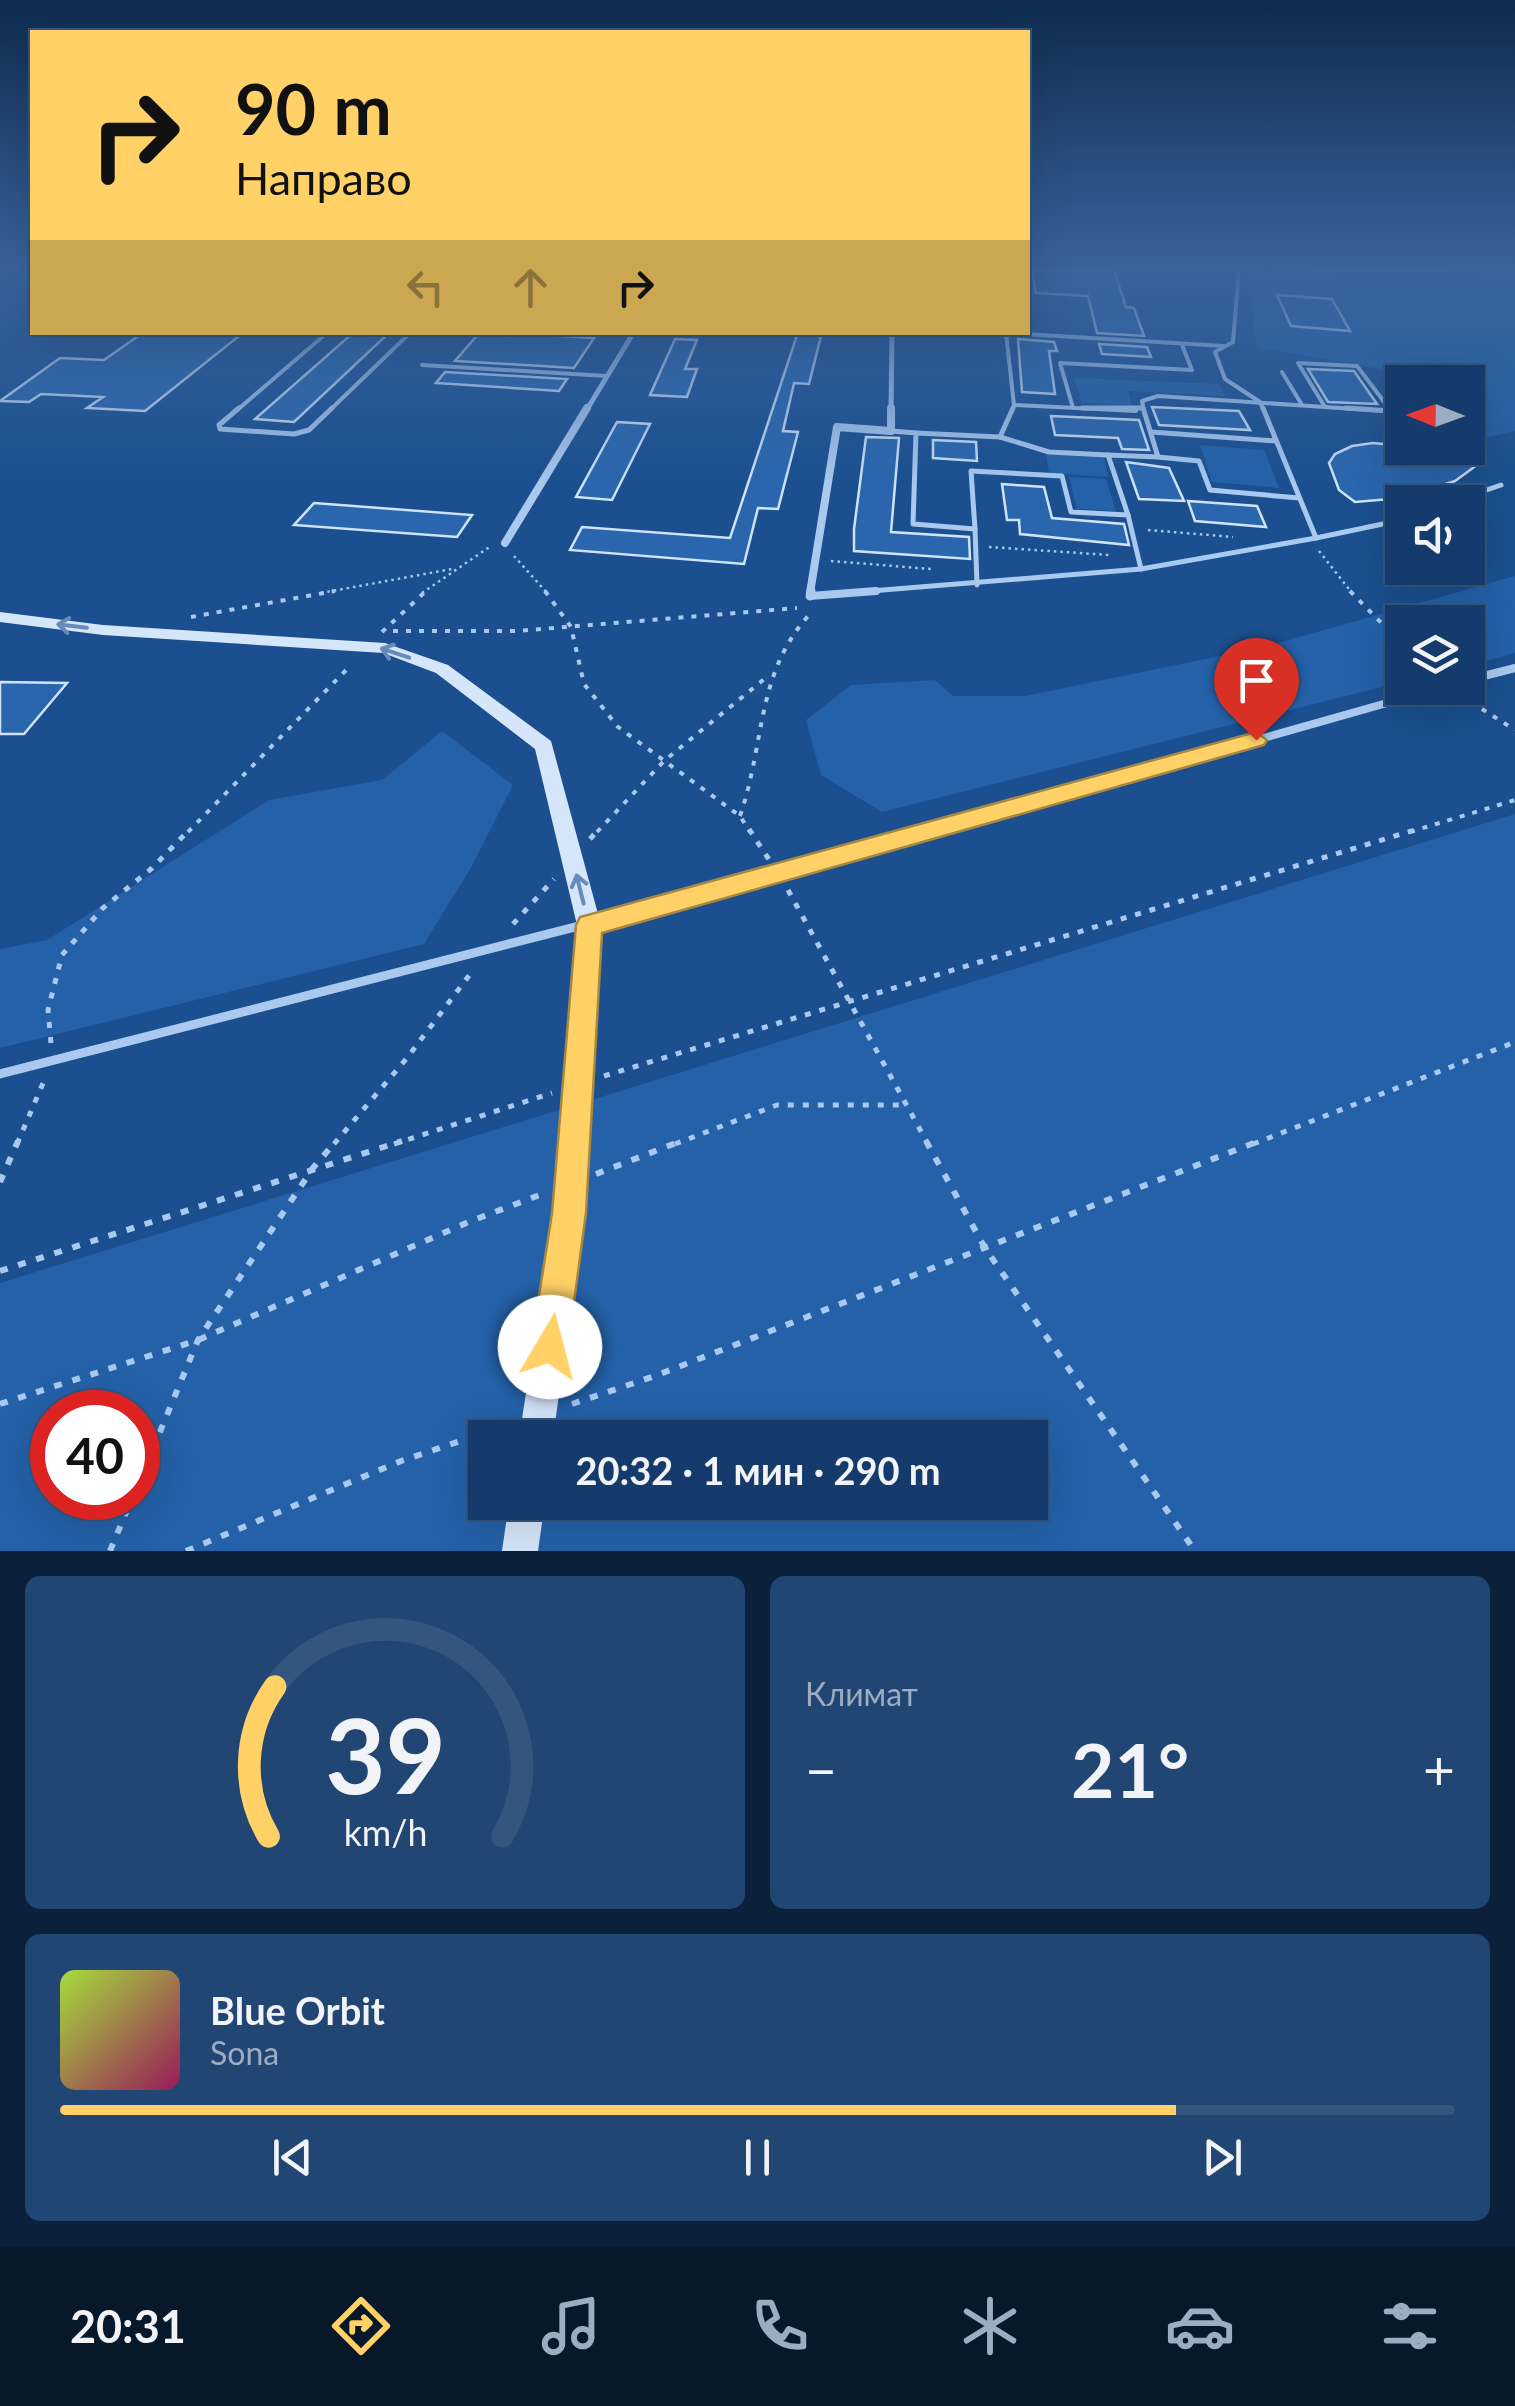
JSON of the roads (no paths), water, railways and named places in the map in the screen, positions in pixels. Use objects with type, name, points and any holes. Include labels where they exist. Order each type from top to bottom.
[{"type":"street","points":[[505,543],[628,342]]},
{"type":"street","points":[[810,596],[837,427],[890,431],[892,342]]},
{"type":"street","points":[[0,618],[103,630],[376,639],[385,648],[442,669],[544,746],[589,925],[570,1183],[539,1420]]},
{"type":"street","points":[[520,1551],[524,1520]]},
{"type":"lane","points":[[316,342],[220,428],[294,434],[309,430],[400,342]]},
{"type":"lane","points":[[1000,436],[1014,405],[1007,342]]},
{"type":"lane","points":[[1144,342],[1224,346]]},
{"type":"lane","points":[[1231,342],[1215,352],[1225,379],[1260,402],[1316,538]]},
{"type":"lane","points":[[1073,408],[1060,363],[1192,370],[1182,345]]},
{"type":"lane","points":[[1158,458],[1142,400],[1158,396],[1391,411],[1357,366],[1298,363],[1325,406]]},
{"type":"lane","points":[[422,365],[607,376]]},
{"type":"lane","points":[[1282,372],[1302,405]]},
{"type":"lane","points":[[1014,405],[1144,411]]},
{"type":"lane","points":[[890,431],[1000,436],[1049,452],[1199,461],[1210,490],[1299,498]]},
{"type":"lane","points":[[1151,432],[1276,440]]},
{"type":"lane","points":[[916,433],[913,524],[974,529]]},
{"type":"lane","points":[[1108,454],[1141,568]]},
{"type":"lane","points":[[977,584],[971,472],[1062,476],[1072,512],[1128,515]]},
{"type":"lane","points":[[1485,490],[1500,485]]},
{"type":"lane","points":[[810,596],[1141,568],[1385,524]]},
{"type":"lane","points":[[1485,676],[1515,668]]},
{"type":"lane","points":[[0,1074],[589,925],[1385,703]]}]
